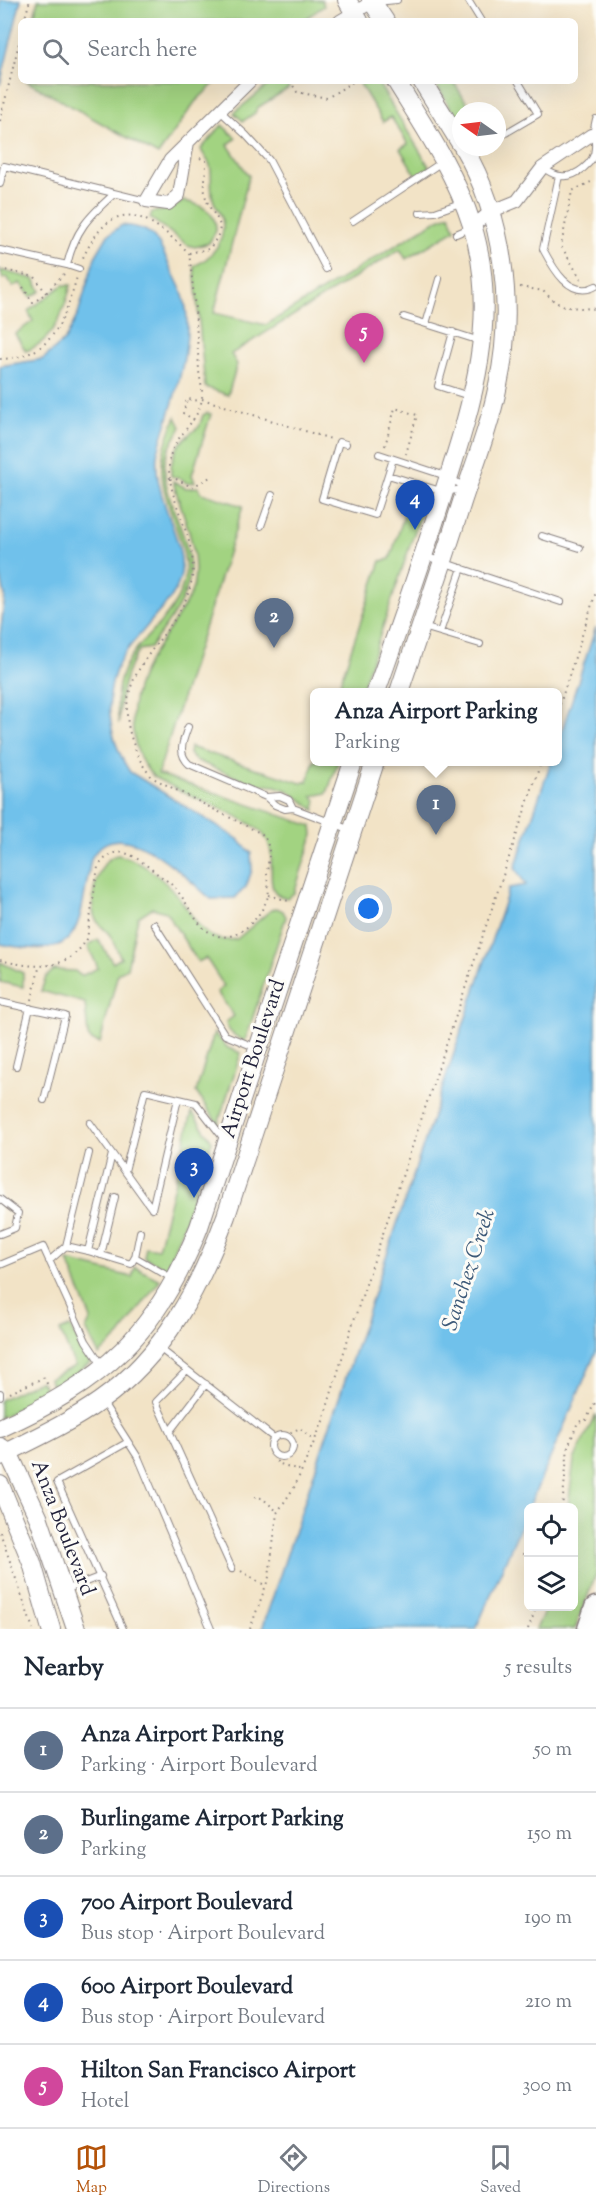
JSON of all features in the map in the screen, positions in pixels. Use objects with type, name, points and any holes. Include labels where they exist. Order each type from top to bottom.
[{"type":"highway","points":[[589,1629],[596,1608]]},
{"type":"main road","points":[[373,0],[382,18]]},
{"type":"main road","points":[[378,688],[474,398],[483,341],[483,286],[464,231],[463,202],[444,160],[398,84]]},
{"type":"main road","points":[[424,84],[452,125]]},
{"type":"main road","points":[[401,688],[490,417],[504,351],[506,309],[503,269],[490,212],[471,156]]},
{"type":"main road","points":[[401,620],[421,626]]},
{"type":"main road","name":"Airport Boulevard","points":[[0,1428],[63,1397],[104,1368],[136,1336],[176,1281],[199,1227],[352,766]]},
{"type":"main road","name":"Airport Boulevard","points":[[3,1452],[101,1400],[134,1373],[157,1347],[194,1292],[211,1257],[374,766]]},
{"type":"main road","points":[[310,887],[332,895]]},
{"type":"main road","points":[[258,1048],[279,1056]]},
{"type":"main road","points":[[176,1281],[194,1292]]},
{"type":"main road","name":"Anza Boulevard","points":[[3,1452],[39,1519],[76,1629]]},
{"type":"main road","name":"Anza Boulevard","points":[[0,1485],[32,1563],[51,1629]]},
{"type":"street","points":[[350,14],[373,0]]},
{"type":"street","points":[[188,142],[179,195],[168,204],[146,201],[170,160],[218,110],[247,84]]},
{"type":"street","points":[[464,231],[490,212],[517,201],[542,168],[591,135]]},
{"type":"lane","points":[[373,0],[397,0]]},
{"type":"lane","points":[[468,0],[479,18]]},
{"type":"lane","points":[[506,133],[538,114],[520,84]]},
{"type":"lane","points":[[218,110],[269,160],[326,269]]},
{"type":"lane","points":[[542,168],[559,176],[573,175],[590,162],[596,147],[591,135],[596,119]]},
{"type":"lane","points":[[354,221],[444,160]]},
{"type":"lane","points":[[0,184],[4,166],[146,201]]},
{"type":"lane","points":[[559,176],[543,249],[558,276],[577,288],[591,289],[596,286]]},
{"type":"lane","points":[[67,265],[73,240],[90,216],[114,194]]},
{"type":"lane","points":[[420,213],[435,212],[463,202]]},
{"type":"lane","points":[[0,250],[79,268]]},
{"type":"lane","points":[[426,324],[439,279]]},
{"type":"lane","points":[[404,317],[483,341]]},
{"type":"lane","points":[[453,332],[438,387],[474,398]]},
{"type":"lane","points":[[346,444],[339,442],[322,499],[375,515],[393,459]]},
{"type":"lane","points":[[382,452],[446,484],[467,489]]},
{"type":"lane","points":[[388,475],[467,489]]},
{"type":"lane","points":[[261,526],[272,495]]},
{"type":"lane","points":[[542,536],[580,548]]},
{"type":"lane","points":[[423,556],[561,602]]},
{"type":"lane","points":[[440,632],[462,568]]},
{"type":"lane","points":[[421,626],[480,644]]},
{"type":"lane","points":[[188,727],[181,750],[184,759],[189,764],[266,797],[280,796],[289,800],[293,808],[352,830]]},
{"type":"lane","points":[[154,924],[225,1035],[258,1048]]},
{"type":"lane","points":[[0,1002],[65,1016],[44,1100]]},
{"type":"lane","points":[[16,1066],[30,1008]]},
{"type":"lane","points":[[125,1171],[145,1091],[196,1102],[227,1142]]},
{"type":"lane","points":[[90,1123],[152,1209],[178,1099]]},
{"type":"lane","points":[[49,1261],[66,1246],[89,1153]]},
{"type":"lane","points":[[88,1251],[112,1154]]},
{"type":"lane","points":[[101,1255],[115,1197]]},
{"type":"lane","points":[[0,1199],[18,1213],[15,1228],[0,1234]]},
{"type":"lane","points":[[66,1246],[131,1264],[135,1257],[140,1232]]},
{"type":"lane","points":[[0,1265],[43,1247],[86,1341],[104,1368]]},
{"type":"lane","points":[[135,1257],[176,1281]]},
{"type":"lane","points":[[157,1347],[274,1438]]},
{"type":"lane","points":[[187,1370],[156,1402],[232,1569]]},
{"type":"lane","points":[[170,1431],[206,1384]]},
{"type":"lane","points":[[101,1400],[139,1459],[211,1629]]},
{"type":"lane","points":[[285,1435],[292,1442],[292,1449],[285,1456],[278,1455],[272,1447],[274,1438],[285,1435]]},
{"type":"lane","points":[[123,1629],[57,1482],[128,1442]]},
{"type":"lane","points":[[63,1591],[101,1576]]},
{"type":"path","points":[[25,18],[30,0]]},
{"type":"path","points":[[0,121],[18,47]]},
{"type":"path","points":[[292,84],[297,92],[327,98],[349,84]]},
{"type":"path","points":[[189,253],[209,249],[218,238],[220,225],[205,196],[207,161],[196,156]]},
{"type":"path","points":[[584,284],[561,246],[572,191],[592,181]]},
{"type":"path","points":[[560,214],[566,215]]},
{"type":"path","points":[[0,359],[27,355],[50,339],[66,315],[79,268],[96,235],[107,222],[118,216],[134,215],[155,224],[189,253],[199,336],[201,400],[194,420],[180,435],[171,452],[170,479],[191,552],[192,578],[185,600],[149,652],[132,684],[128,708],[129,732],[142,764],[153,778],[262,834],[269,846],[267,872],[269,895],[261,910],[245,930],[232,937],[217,935],[199,923],[173,885],[138,858],[115,852],[105,857],[98,867],[87,939],[81,948],[65,959],[39,968],[0,960]]},
{"type":"path","points":[[23,287],[33,303],[46,293],[64,273],[67,265]]},
{"type":"path","points":[[0,269],[35,277],[46,293]]},
{"type":"path","points":[[514,286],[543,291],[555,302],[567,307],[596,309]]},
{"type":"path","points":[[194,420],[183,413],[187,399],[201,400],[330,439]]},
{"type":"path","points":[[382,452],[395,408],[417,415],[405,456]]},
{"type":"path","points":[[170,479],[180,480],[192,486],[212,476]]},
{"type":"path","points":[[562,698],[596,592]]},
{"type":"path","points":[[250,1629],[266,1586],[276,1542],[278,1512],[302,1471],[314,1441],[540,766]]},
{"type":"path","points":[[269,895],[293,902]]},
{"type":"path","points":[[34,989],[39,968]]},
{"type":"path","points":[[14,1391],[44,1377],[51,1394]]},
{"type":"path","points":[[562,1503],[568,1447],[578,1422],[586,1420],[596,1401]]},
{"type":"path","points":[[285,1435],[300,1428],[314,1441]]},
{"type":"path","points":[[278,1455],[277,1463],[302,1471]]},
{"type":"path","points":[[29,1468],[57,1482]]},
{"type":"path","points":[[254,1497],[262,1498],[278,1512]]},
{"type":"path","points":[[0,1532],[33,1629]]},
{"type":"path","points":[[232,1569],[250,1575],[266,1586]]},
{"type":"path","points":[[528,1629],[535,1611]]},
{"type":"green space","points":[[38,0],[322,0],[324,6],[306,18],[34,18]]},
{"type":"green space","points":[[31,84],[214,84],[195,102],[158,155]]},
{"type":"green space","points":[[269,84],[287,84],[289,88],[257,108],[255,113],[243,121],[234,113]]},
{"type":"green space","points":[[360,84],[379,84],[430,168],[417,177],[400,149],[408,144],[391,117],[383,122]]},
{"type":"green space","points":[[436,84],[455,84],[466,102],[452,102],[452,110]]},
{"type":"green space","points":[[222,125],[236,138],[228,145],[249,176],[214,313],[266,325],[437,220],[450,214],[455,230],[406,259],[400,249],[231,354],[237,364],[228,395],[205,387],[194,266],[212,253],[222,234],[221,217],[212,193],[210,165],[201,149]]},
{"type":"green space","points":[[184,201],[196,204],[214,218],[216,231],[209,243],[195,247],[188,245],[150,218],[152,212],[168,210]]},
{"type":"green space","points":[[0,270],[34,279],[41,291],[31,297],[20,283],[13,287],[7,277],[3,279]]},
{"type":"green space","points":[[63,285],[71,285],[65,306],[51,333],[26,351],[15,334],[33,321],[28,311]]},
{"type":"green space","points":[[211,414],[192,475],[195,482],[186,483],[182,479],[171,476],[174,453],[186,437],[199,427],[203,415]]},
{"type":"green space","points":[[176,417],[181,427],[167,453],[165,472],[171,502],[187,548],[190,564],[189,579],[183,598],[167,624],[150,648],[139,650],[134,659],[123,686],[119,724],[117,696],[122,674],[131,657],[168,613],[178,597],[185,576],[183,551],[162,476],[164,450]]},
{"type":"green space","points":[[173,481],[186,488],[198,487],[201,493],[243,506],[158,774],[312,826],[313,835],[294,893],[287,898],[278,894],[273,888],[270,847],[265,836],[255,827],[235,816],[155,778],[142,761],[135,743],[132,714],[138,685],[151,658],[186,604],[193,587],[195,574],[193,547]]},
{"type":"green space","points":[[411,494],[425,501],[362,688],[338,688],[381,561],[390,559]]},
{"type":"green space","points":[[190,747],[301,783],[308,781],[312,766],[337,766],[327,793],[312,796],[316,800],[315,810],[289,791],[275,786],[253,784],[195,760],[189,754]]},
{"type":"green space","points":[[118,855],[134,860],[156,875],[182,901],[200,926],[215,938],[237,939],[271,910],[277,908],[283,911],[286,917],[245,1041],[228,1029],[226,1022],[234,1016],[217,992],[224,986],[206,958],[198,962],[166,912],[152,908],[138,917],[127,968],[118,973],[100,1043],[91,1040],[88,1036],[85,1003],[41,991],[46,977],[54,970],[75,971],[81,976],[98,968],[88,946],[98,939],[113,963],[121,958],[109,934],[95,919],[93,908],[94,890],[100,871],[105,863]]},
{"type":"green space","points":[[0,962],[23,973],[23,987],[0,982]]},
{"type":"green space","points":[[214,1033],[228,1048],[241,1053],[218,1124],[196,1092]]},
{"type":"green space","points":[[192,1112],[212,1141],[181,1232],[166,1268],[144,1257],[146,1247],[158,1249]]},
{"type":"green space","points":[[68,1261],[132,1277],[135,1267],[160,1280],[120,1335],[99,1355],[86,1329],[91,1319]]},
{"type":"green space","points":[[70,1327],[90,1363],[55,1390],[49,1378],[75,1366],[60,1331]]},
{"type":"green space","points":[[41,1380],[47,1394],[0,1418],[0,1400]]},
{"type":"green space","points":[[596,1414],[596,1574],[575,1629],[536,1629],[544,1611],[578,1611],[578,1503],[569,1503],[574,1460]]},
{"type":"water","points":[[0,0],[21,0],[0,85]]},
{"type":"water","points":[[122,225],[147,231],[160,245],[182,292],[187,331],[181,373],[157,455],[160,487],[179,547],[181,574],[170,599],[123,656],[116,670],[110,700],[112,730],[122,759],[130,772],[238,839],[251,853],[252,870],[246,887],[235,898],[211,899],[169,863],[151,851],[134,843],[117,840],[103,845],[91,859],[78,921],[72,934],[62,943],[48,948],[0,944],[0,635],[5,596],[0,573],[0,366],[43,359],[65,340],[78,314],[95,257],[108,235]]},
{"type":"water","name":"Sanchez Creek","points":[[596,627],[596,1352],[531,1503],[524,1503],[524,1518],[476,1629],[262,1629],[509,888],[526,885],[515,868],[550,766],[562,766],[562,730]]},
{"type":"place","name":"Hilton San Francisco Airport","points":[[364,363]]},
{"type":"place","name":"600 Airport Boulevard","points":[[415,530]]},
{"type":"place","name":"Burlingame Airport Parking","points":[[274,648]]},
{"type":"place","name":"Anza Airport Parking","points":[[436,835]]},
{"type":"place","name":"700 Airport Boulevard","points":[[194,1198]]}]
